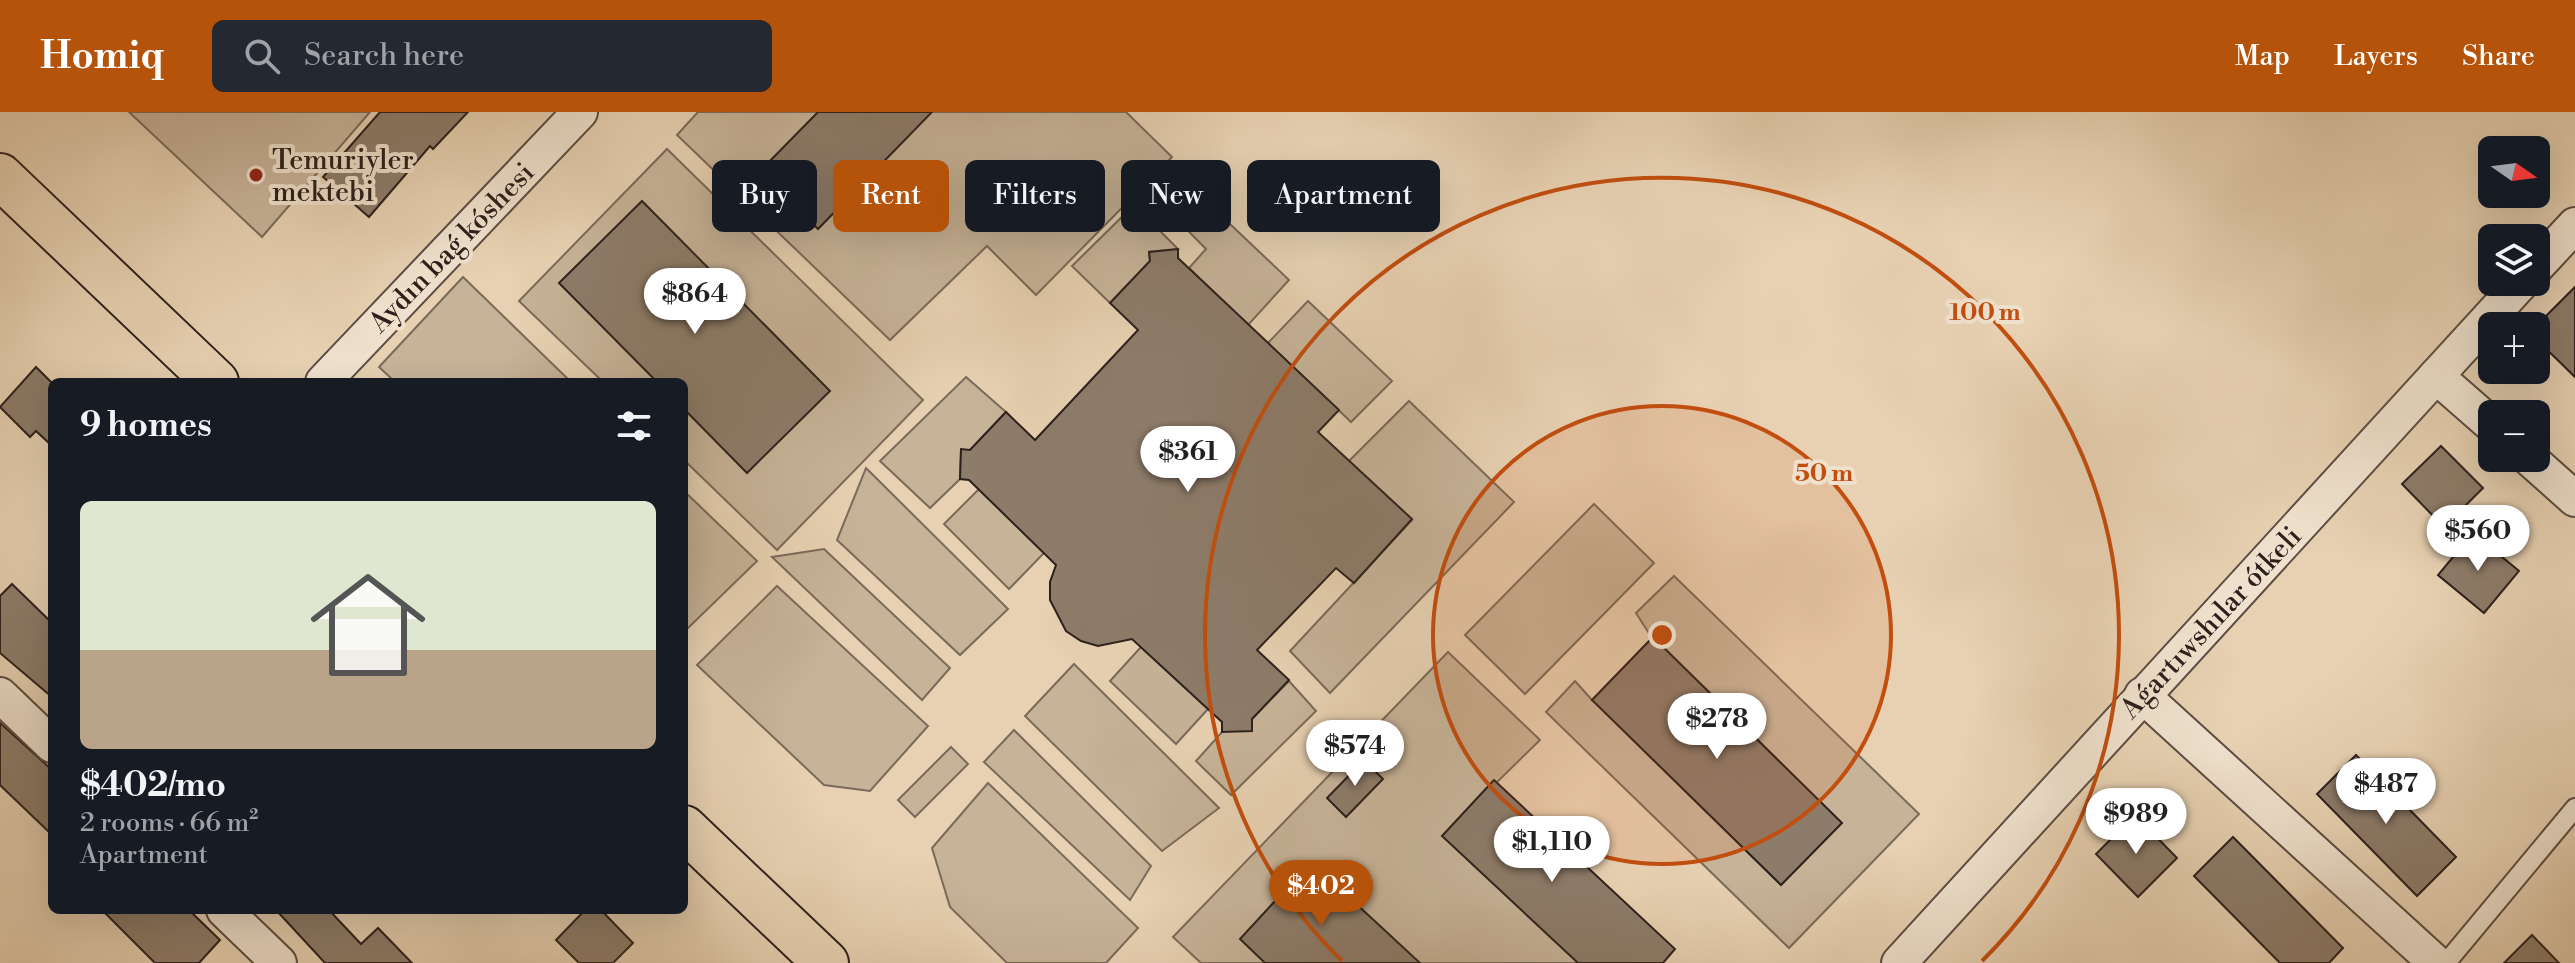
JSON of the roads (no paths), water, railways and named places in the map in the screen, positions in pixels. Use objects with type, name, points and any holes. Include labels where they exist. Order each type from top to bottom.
[{"type":"main road","points":[[0,176],[212,378]]},
{"type":"main road","points":[[688,832],[826,963]]},
{"type":"street","name":"Aydın baǵ kóshesi","points":[[327,378],[580,112]]},
{"type":"street","points":[[2550,252],[2575,225]]},
{"type":"street","name":"Aǵartıwshılar ótkeli","points":[[1899,963],[2509,296]]},
{"type":"street","points":[[2436,376],[2478,413]]},
{"type":"street","points":[[2545,472],[2575,499]]},
{"type":"street","points":[[0,695],[48,741]]},
{"type":"street","points":[[2142,695],[2436,963]]},
{"type":"street","points":[[228,914],[279,963]]},
{"type":"lane","points":[[2446,963],[2575,808]]},
{"type":"place","name":"Temuriyler mektebi","points":[[256,175]]}]
